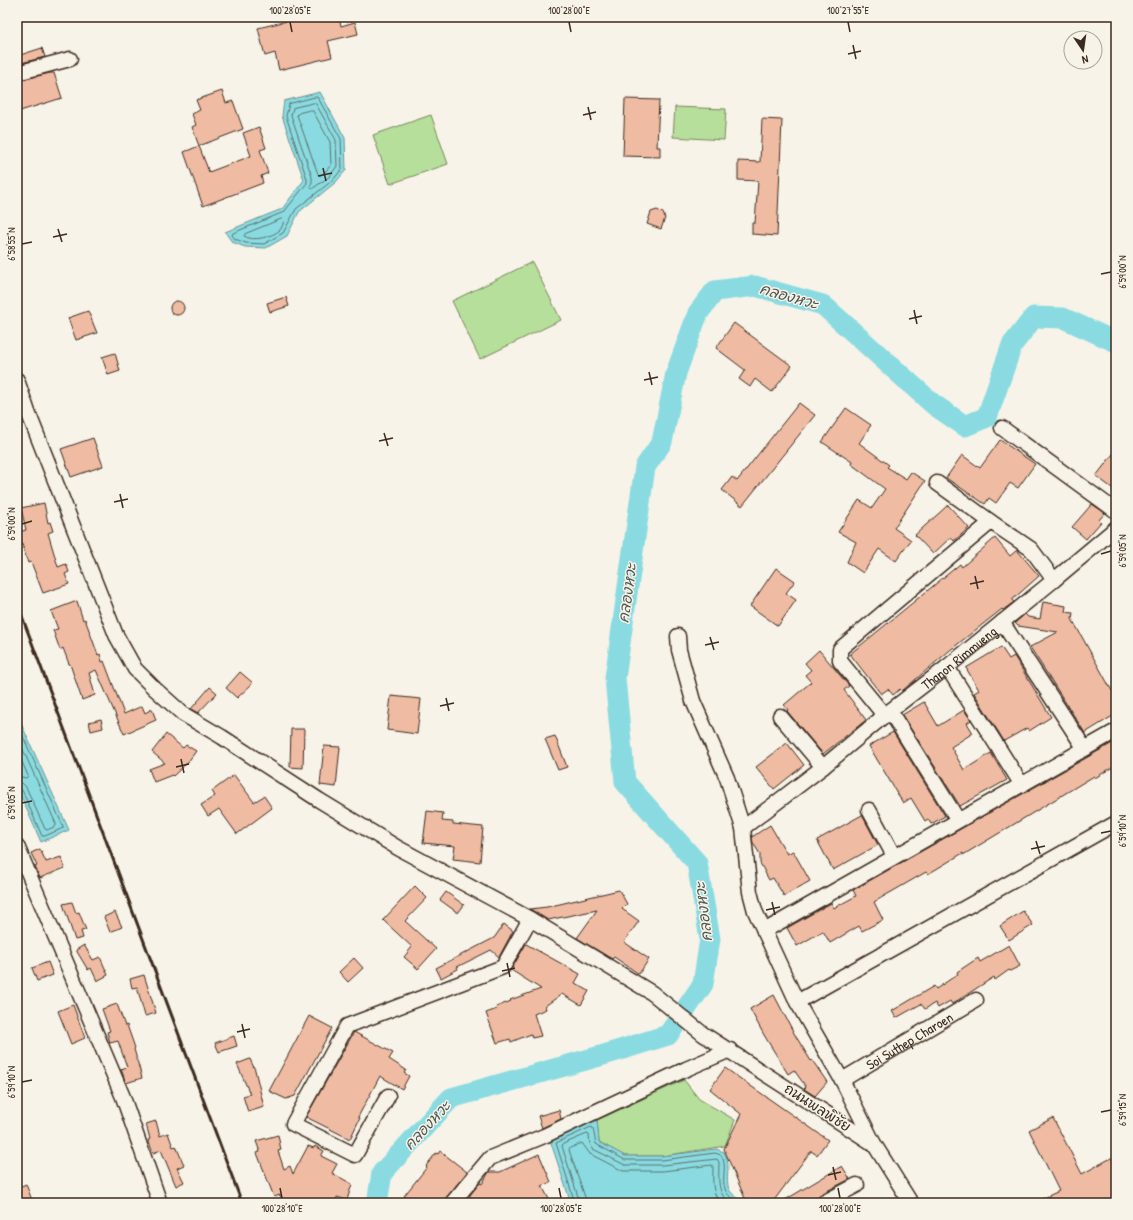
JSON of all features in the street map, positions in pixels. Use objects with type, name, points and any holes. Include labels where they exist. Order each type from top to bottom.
[{"type":"street","points":[[17,73],[70,59]]},
{"type":"street","name":"ถนนพลพิชัย","points":[[17,380],[28,412],[116,635],[136,669],[183,714],[398,848],[530,919],[652,993],[703,1034],[874,1144],[911,1203]]},
{"type":"street","points":[[1002,428],[1116,511]]},
{"type":"street","points":[[937,483],[1031,549],[1054,580]]},
{"type":"street","points":[[958,820],[888,714],[840,661],[840,649],[991,522]]},
{"type":"street","name":"Thanon Rimmueng","points":[[743,828],[823,767],[1116,528]]},
{"type":"street","points":[[1002,622],[1085,749]]},
{"type":"street","points":[[678,636],[679,650],[693,701],[727,778],[743,828],[750,892],[755,911],[797,1002],[842,1080],[874,1144]]},
{"type":"street","points":[[947,667],[1022,785]]},
{"type":"street","points":[[780,716],[823,767]]},
{"type":"street","points":[[764,931],[1116,731]]},
{"type":"street","points":[[869,810],[894,856]]},
{"type":"street","points":[[797,1002],[1116,822]]},
{"type":"street","points":[[17,846],[123,1097],[160,1203]]},
{"type":"street","points":[[388,1096],[355,1155],[293,1124],[347,1026],[503,967],[530,919]]},
{"type":"street","name":"Soi Suthep Charoen","points":[[842,1080],[976,1000]]},
{"type":"street","points":[[452,1203],[490,1158],[544,1136],[686,1069],[730,1050]]},
{"type":"street","points":[[823,1203],[857,1185]]},
{"type":"green space","points":[[675,107],[726,109],[724,140],[673,137]]},
{"type":"green space","points":[[431,115],[448,164],[390,184],[373,135]]},
{"type":"green space","points":[[532,262],[561,320],[480,359],[452,301]]},
{"type":"green space","points":[[684,1080],[699,1099],[735,1120],[725,1146],[662,1156],[625,1156],[599,1142],[597,1120]]},
{"type":"water","points":[[320,92],[345,138],[346,170],[336,182],[299,212],[287,236],[266,248],[245,247],[232,242],[225,232],[282,209],[304,180],[282,116],[284,101]]},
{"type":"water","points":[[17,717],[69,830],[41,842],[17,787]]},
{"type":"water","points":[[597,1120],[599,1142],[625,1156],[662,1156],[716,1149],[724,1152],[727,1160],[729,1189],[741,1203],[571,1203],[550,1140]]},
{"type":"building","points":[[304,17],[339,17],[341,26],[355,22],[358,34],[328,41],[332,57],[279,70],[275,53],[265,56],[258,28]]},
{"type":"building","points":[[42,48],[45,57],[17,64],[17,56]]},
{"type":"building","points":[[54,73],[62,98],[20,111],[17,101],[17,81]]},
{"type":"building","points":[[222,91],[226,103],[233,101],[243,129],[199,146],[192,127],[196,125],[192,114],[200,110],[196,100]]},
{"type":"building","points":[[625,99],[659,100],[657,147],[660,147],[660,157],[623,156]]},
{"type":"building","points":[[762,119],[782,120],[777,236],[752,234],[752,223],[755,223],[758,181],[738,180],[738,161],[760,162]]},
{"type":"building","points":[[259,127],[266,148],[260,150],[268,173],[261,176],[263,183],[203,206],[184,152],[199,146],[209,172],[251,156],[243,133]]},
{"type":"building","points":[[657,210],[663,213],[665,218],[661,229],[647,224],[651,212]]},
{"type":"building","points":[[286,297],[289,306],[270,312],[267,303]]},
{"type":"building","points":[[177,301],[182,303],[184,308],[182,313],[177,315],[172,313],[170,308],[172,303]]},
{"type":"building","points":[[88,311],[97,333],[76,340],[68,318]]},
{"type":"building","points":[[734,323],[792,366],[772,392],[755,379],[750,387],[739,379],[745,370],[716,348]]},
{"type":"building","points":[[115,353],[120,371],[108,375],[102,357]]},
{"type":"building","points":[[799,403],[815,415],[742,506],[722,490],[732,477],[737,481]]},
{"type":"building","points":[[846,408],[871,425],[859,443],[889,465],[887,467],[906,479],[911,472],[925,481],[894,528],[911,540],[896,561],[879,549],[863,573],[847,562],[856,542],[838,532],[859,500],[872,508],[885,489],[851,464],[852,462],[822,442]]},
{"type":"building","points":[[93,438],[103,466],[71,477],[61,449]]},
{"type":"building","points":[[1000,440],[1035,464],[1018,488],[1010,483],[996,503],[989,498],[985,504],[946,478],[962,455],[980,468]]},
{"type":"building","points":[[1116,450],[1116,491],[1096,476]]},
{"type":"building","points":[[44,503],[48,523],[50,522],[53,531],[48,533],[58,567],[66,564],[69,572],[65,574],[69,584],[43,593],[31,562],[28,563],[18,532],[26,530],[21,508]]},
{"type":"building","points":[[1092,504],[1105,513],[1099,520],[1101,522],[1086,539],[1072,527]]},
{"type":"building","points":[[948,505],[969,528],[954,541],[951,537],[933,554],[915,535]]},
{"type":"building","points":[[995,538],[1010,556],[1017,550],[1039,576],[1012,600],[1014,602],[1003,610],[1002,609],[949,651],[902,691],[900,689],[893,695],[888,689],[881,694],[850,654],[960,564],[962,567]]},
{"type":"building","points":[[776,568],[795,581],[786,593],[796,600],[778,626],[750,606]]},
{"type":"building","points":[[77,601],[83,620],[85,619],[98,655],[100,654],[102,662],[104,661],[124,714],[142,706],[145,713],[152,709],[156,720],[124,734],[96,670],[89,673],[95,695],[82,700],[70,664],[63,648],[60,650],[53,630],[58,629],[51,611]]},
{"type":"building","points":[[1043,602],[1066,606],[1065,612],[1073,613],[1072,619],[1112,691],[1116,688],[1116,714],[1085,733],[1030,647],[1058,632],[1018,626],[1015,623],[1025,614],[1028,617],[1040,619]]},
{"type":"building","points":[[1001,647],[1009,659],[1014,656],[1051,717],[1029,731],[1027,728],[1004,741],[974,693],[979,690],[966,668]]},
{"type":"building","points":[[819,650],[849,686],[844,690],[866,720],[823,754],[787,711],[788,710],[784,705],[811,682],[805,675],[811,670],[805,663]]},
{"type":"building","points":[[240,672],[253,683],[237,698],[226,688]]},
{"type":"building","points":[[210,687],[217,693],[198,713],[191,709]]},
{"type":"building","points":[[391,696],[421,699],[417,734],[387,730]]},
{"type":"building","points":[[924,702],[938,726],[964,710],[971,720],[967,723],[973,733],[951,747],[964,770],[991,753],[1007,780],[960,806],[902,715]]},
{"type":"building","points":[[101,719],[103,728],[91,731],[89,722]]},
{"type":"building","points":[[291,729],[304,729],[303,768],[290,767]]},
{"type":"building","points":[[893,732],[945,816],[931,824],[928,819],[925,821],[911,798],[903,803],[869,746]]},
{"type":"building","points":[[166,734],[183,748],[186,745],[196,751],[188,762],[173,776],[172,775],[154,782],[149,769],[165,763],[152,752]]},
{"type":"building","points":[[555,736],[567,767],[558,770],[545,739]]},
{"type":"building","points":[[1116,741],[1116,765],[1095,778],[1094,776],[963,855],[963,853],[928,874],[926,872],[874,902],[883,920],[862,931],[859,926],[830,943],[823,931],[797,946],[787,928],[831,903],[834,908],[856,896],[853,890]]},
{"type":"building","points":[[787,743],[804,765],[774,789],[756,767]]},
{"type":"building","points":[[324,746],[340,747],[336,787],[320,785]]},
{"type":"building","points":[[234,775],[254,802],[264,796],[272,808],[237,834],[219,809],[208,816],[201,805],[215,796],[212,791]]},
{"type":"building","points":[[427,811],[443,813],[442,821],[453,822],[453,824],[483,827],[480,862],[453,859],[455,846],[423,843]]},
{"type":"building","points":[[862,815],[878,845],[833,870],[817,840]]},
{"type":"building","points":[[770,825],[787,854],[793,851],[810,881],[784,896],[773,878],[769,880],[760,863],[760,854],[753,843],[752,837]]},
{"type":"building","points":[[40,849],[46,862],[61,857],[65,868],[40,878],[35,867],[37,866],[31,853]]},
{"type":"building","points":[[415,886],[427,898],[405,921],[436,949],[418,969],[404,957],[412,947],[383,920]]},
{"type":"building","points":[[619,890],[627,904],[622,909],[639,921],[624,942],[649,959],[639,974],[614,957],[612,959],[577,938],[597,910],[548,920],[530,909],[547,907]]},
{"type":"building","points":[[446,892],[464,905],[458,913],[440,900]]},
{"type":"building","points":[[72,902],[76,913],[79,912],[86,930],[81,931],[83,938],[75,940],[63,904]]},
{"type":"building","points":[[1023,911],[1033,925],[1009,940],[1000,926]]},
{"type":"building","points":[[115,912],[122,927],[110,932],[104,917]]},
{"type":"building","points":[[504,924],[513,931],[499,957],[491,950],[457,967],[458,969],[441,978],[436,968],[494,938]]},
{"type":"building","points":[[526,944],[580,974],[575,983],[589,991],[581,1005],[562,994],[545,1006],[546,1009],[534,1014],[541,1036],[532,1038],[531,1034],[511,1042],[510,1039],[497,1043],[486,1013],[497,1009],[496,1007],[511,1001],[510,1000],[541,989],[511,970]]},
{"type":"building","points":[[84,945],[93,960],[100,957],[108,975],[97,981],[91,968],[88,970],[76,950]]},
{"type":"building","points":[[1009,945],[1020,966],[1010,971],[1009,970],[995,980],[994,977],[952,1004],[950,1001],[938,1008],[935,1003],[925,1009],[921,1004],[896,1018],[892,1011],[934,986],[936,989],[958,974],[957,972],[978,958],[980,962]]},
{"type":"building","points":[[354,958],[363,968],[348,982],[339,972]]},
{"type":"building","points":[[48,962],[53,975],[37,981],[32,968]]},
{"type":"building","points":[[144,975],[156,1013],[145,1016],[137,987],[132,988],[130,979]]},
{"type":"building","points":[[774,995],[795,1035],[811,1061],[812,1060],[827,1082],[815,1096],[804,1089],[806,1087],[794,1070],[788,1074],[750,1009]]},
{"type":"building","points":[[117,1004],[125,1026],[127,1025],[135,1048],[134,1049],[142,1078],[126,1083],[121,1069],[127,1067],[118,1041],[110,1043],[107,1032],[110,1031],[102,1009]]},
{"type":"building","points":[[73,1005],[85,1038],[71,1044],[58,1011]]},
{"type":"building","points":[[309,1016],[332,1028],[295,1096],[286,1099],[269,1091]]},
{"type":"building","points":[[354,1032],[393,1053],[389,1059],[406,1070],[404,1073],[409,1076],[402,1089],[380,1076],[358,1117],[360,1118],[350,1139],[306,1117]]},
{"type":"building","points":[[234,1036],[237,1046],[219,1052],[215,1043]]},
{"type":"building","points":[[250,1059],[255,1070],[264,1107],[248,1112],[243,1096],[250,1094],[237,1064]]},
{"type":"building","points":[[725,1068],[828,1140],[817,1155],[811,1151],[772,1203],[747,1203],[724,1149],[741,1114],[710,1089]]},
{"type":"building","points":[[559,1110],[561,1119],[542,1128],[538,1116]]},
{"type":"building","points":[[1053,1118],[1082,1174],[1113,1157],[1116,1163],[1116,1203],[1033,1203],[1059,1191],[1029,1130]]},
{"type":"building","points":[[156,1121],[160,1136],[168,1133],[173,1147],[176,1146],[184,1165],[177,1168],[184,1182],[176,1186],[161,1150],[153,1153],[148,1140],[150,1139],[146,1124]]},
{"type":"building","points":[[278,1135],[281,1150],[278,1151],[284,1169],[290,1166],[293,1174],[308,1146],[314,1148],[315,1146],[324,1151],[321,1156],[337,1164],[332,1173],[352,1184],[347,1200],[337,1197],[336,1203],[283,1203],[280,1195],[274,1197],[257,1153],[260,1152],[256,1141]]},
{"type":"building","points":[[440,1151],[467,1172],[446,1198],[444,1203],[419,1203],[404,1196],[436,1153],[438,1154]]},
{"type":"building","points":[[539,1154],[551,1182],[542,1186],[551,1203],[470,1203],[470,1195],[480,1183],[482,1184],[489,1172],[500,1172]]},
{"type":"building","points":[[842,1166],[850,1179],[819,1195],[815,1203],[780,1203]]},
{"type":"building","points":[[26,1184],[33,1203],[17,1203],[17,1188]]},
{"type":"waterway","name":"คลองหวะ","points":[[377,1203],[382,1173],[451,1098],[607,1054],[668,1035],[703,984],[710,939],[697,863],[625,782],[615,678],[645,467],[662,442],[676,373],[698,313],[715,291],[755,286],[823,305],[933,404],[965,426],[987,417],[1012,345],[1034,317],[1063,318],[1116,342]]},
{"type":"railway","points":[[17,603],[242,1203]]}]
